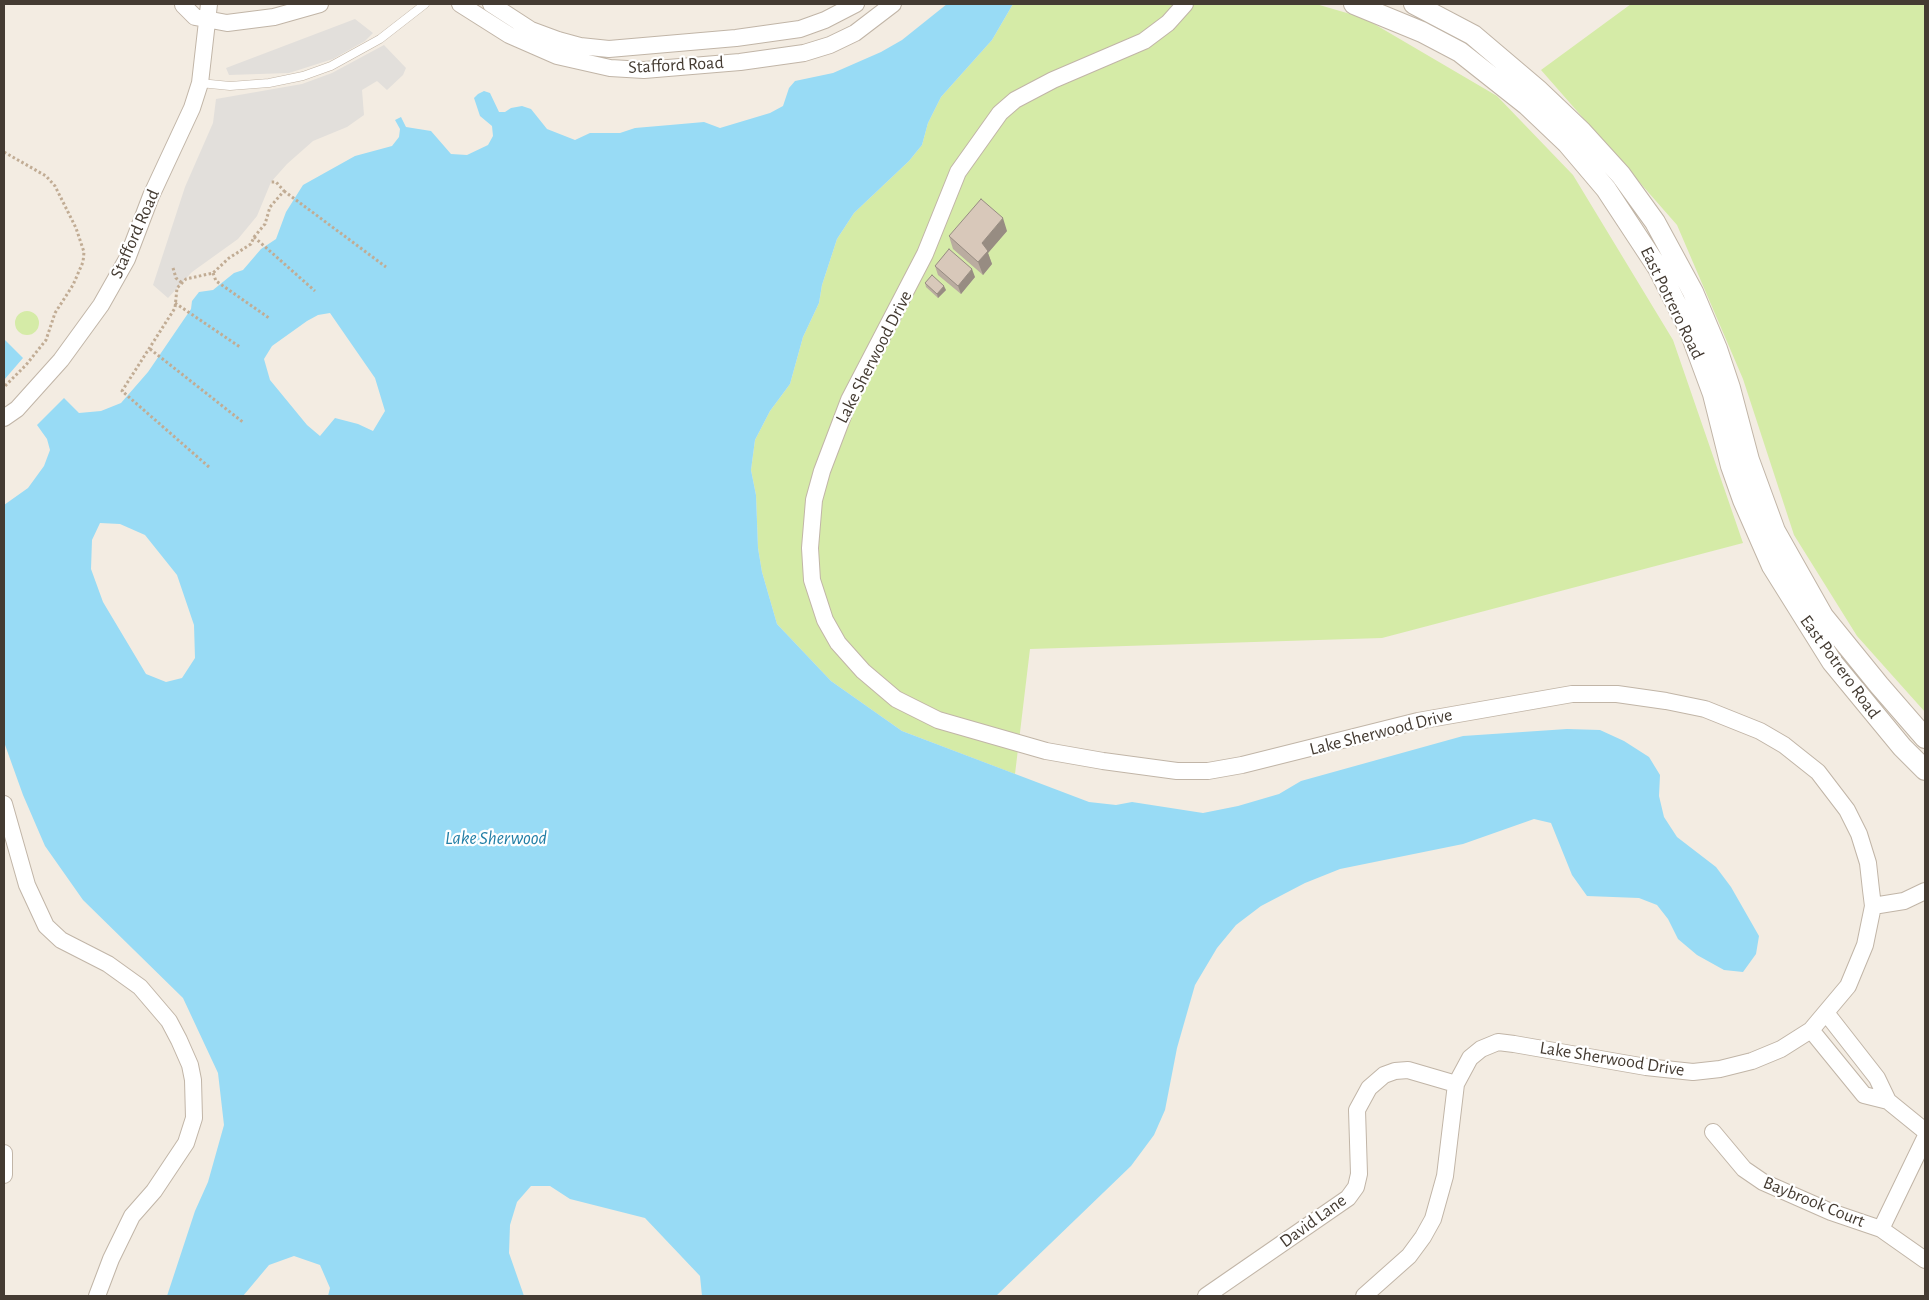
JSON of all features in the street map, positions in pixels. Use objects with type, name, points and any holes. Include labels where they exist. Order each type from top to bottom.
[{"type":"street","points":[[180,4],[194,17],[208,12],[227,23],[249,22],[320,4]]},
{"type":"street","name":"Stafford Road","points":[[460,4],[509,35],[557,56],[610,68],[644,70],[740,62],[804,53],[830,45],[855,33],[892,4]]},
{"type":"street","name":"Stafford Road","points":[[491,4],[531,30],[580,46],[609,49],[736,38],[800,29],[825,20],[856,4]]},
{"type":"street","name":"Lake Sherwood Drive","points":[[1185,4],[1168,24],[1144,41],[1053,80],[1015,100],[1000,113],[958,172],[925,254],[849,400],[822,471],[814,500],[810,548],[812,580],[825,620],[838,643],[863,671],[896,699],[938,720],[1046,751],[1103,762],[1177,770],[1208,771],[1242,766],[1418,721],[1572,694],[1617,694],[1666,701],[1705,710],[1732,719],[1784,745],[1818,772],[1834,789],[1848,810],[1864,849],[1873,906],[1858,966],[1848,986],[1828,1014],[1811,1030],[1781,1049],[1752,1061],[1720,1069],[1693,1072],[1646,1067],[1498,1042],[1481,1049],[1470,1058],[1456,1084],[1444,1176],[1433,1219],[1424,1237],[1409,1256],[1364,1296]]},
{"type":"street","name":"East Potrero Road","points":[[1354,4],[1422,32],[1460,52],[1527,105],[1567,143],[1606,189],[1658,268],[1689,329],[1713,394],[1731,466],[1758,539],[1772,566],[1832,662],[1902,747],[1925,770]]},
{"type":"street","name":"East Potrero Road","points":[[1414,4],[1473,35],[1539,91],[1581,131],[1621,175],[1655,222],[1694,292],[1717,349],[1730,388],[1749,460],[1775,531],[1823,616],[1879,686],[1925,738]]},
{"type":"street","name":"Stafford Road","points":[[4,418],[17,410],[61,360],[101,305],[127,258],[151,196],[192,108],[200,83],[208,12]]},
{"type":"street","points":[[4,804],[27,885],[46,926],[61,940],[108,964],[140,988],[169,1022],[190,1065],[193,1080],[194,1118],[186,1143],[154,1191],[132,1216],[111,1259],[97,1296]]},
{"type":"street","points":[[1873,906],[1904,901],[1925,891]]},
{"type":"street","points":[[1828,1014],[1877,1078],[1888,1101]]},
{"type":"street","points":[[1811,1030],[1864,1095],[1888,1101],[1925,1131]]},
{"type":"street","name":"David Lane","points":[[1206,1296],[1348,1198],[1356,1187],[1359,1174],[1357,1110],[1366,1092],[1384,1075],[1395,1071],[1408,1070],[1456,1084]]},
{"type":"street","name":"Baybrook Court","points":[[1713,1132],[1744,1168],[1763,1182],[1831,1212],[1881,1229],[1925,1260]]},
{"type":"street","points":[[1881,1229],[1925,1138]]},
{"type":"street","points":[[4,1153],[4,1175]]},
{"type":"lane","points":[[200,83],[230,86],[270,83],[303,76],[331,66],[373,44],[425,4]]},
{"type":"path","points":[[4,152],[40,172],[55,186],[76,228],[84,252],[83,262],[74,285],[55,313],[46,340],[26,365],[4,387]]},
{"type":"path","points":[[271,182],[276,182],[284,191],[386,267]]},
{"type":"path","points":[[209,467],[122,391],[175,308],[177,288],[186,279],[214,273],[230,258],[250,244],[265,224],[270,207],[284,191]]},
{"type":"path","points":[[254,237],[315,291]]},
{"type":"path","points":[[173,268],[176,278],[182,283]]},
{"type":"path","points":[[214,273],[216,281],[269,318]]},
{"type":"path","points":[[175,303],[240,346]]},
{"type":"path","points":[[150,349],[244,423]]},
{"type":"green space","points":[[1013,4],[1316,4],[1364,18],[1497,96],[1573,175],[1673,340],[1743,543],[1382,638],[1030,649],[1015,774],[902,731],[831,681],[777,624],[762,572],[758,548],[756,495],[751,470],[755,440],[770,411],[790,384],[803,337],[819,303],[822,285],[837,239],[854,213],[909,161],[922,145],[928,123],[941,97],[992,40]]},
{"type":"green space","points":[[1631,4],[1925,4],[1925,712],[1857,636],[1794,535],[1743,379],[1677,225],[1541,70]]},
{"type":"green space","points":[[27,311],[32,312],[38,318],[38,328],[32,334],[27,335],[22,334],[16,328],[15,323],[16,318],[22,312]]},
{"type":"shaded area","points":[[355,19],[373,33],[365,41],[333,59],[289,73],[229,75],[226,68]]},
{"type":"shaded area","points":[[384,45],[406,68],[403,75],[387,90],[377,81],[362,90],[364,115],[347,127],[313,141],[287,164],[271,182],[257,216],[238,239],[192,272],[168,298],[153,285],[185,187],[213,123],[216,99],[302,84],[332,73]]},
{"type":"water","name":"Lake Sherwood","points":[[947,4],[1013,4],[992,40],[941,97],[928,123],[922,145],[909,161],[854,213],[837,239],[822,285],[819,303],[803,337],[790,384],[770,411],[755,440],[751,470],[756,495],[758,548],[762,572],[777,624],[831,681],[902,731],[1089,802],[1116,805],[1132,802],[1203,813],[1238,806],[1279,794],[1301,781],[1463,736],[1567,729],[1600,730],[1624,741],[1649,757],[1660,775],[1659,796],[1664,817],[1677,837],[1716,867],[1731,887],[1759,936],[1756,954],[1743,972],[1724,970],[1697,955],[1678,939],[1668,919],[1657,905],[1639,898],[1587,896],[1572,875],[1551,823],[1534,819],[1463,844],[1340,869],[1305,883],[1261,906],[1236,925],[1217,948],[1195,985],[1177,1048],[1165,1110],[1154,1135],[1131,1166],[996,1296],[702,1296],[700,1276],[645,1218],[570,1199],[550,1186],[531,1186],[517,1202],[510,1225],[509,1253],[524,1296],[328,1296],[330,1288],[320,1265],[294,1256],[269,1265],[243,1296],[167,1296],[195,1211],[208,1182],[224,1125],[218,1073],[183,998],[83,900],[45,846],[23,795],[4,742],[4,505],[28,488],[44,466],[50,450],[47,439],[37,425],[64,398],[79,413],[101,411],[121,403],[148,372],[191,309],[192,301],[199,292],[213,290],[234,273],[243,270],[261,249],[276,239],[286,212],[303,185],[355,156],[392,146],[399,137],[400,129],[395,120],[401,117],[406,127],[431,131],[451,154],[467,155],[488,145],[493,136],[492,126],[480,116],[474,98],[484,91],[490,93],[499,112],[505,112],[511,108],[522,106],[531,109],[547,129],[575,140],[590,133],[620,133],[635,128],[704,122],[720,128],[770,113],[783,106],[789,88],[795,81],[833,73],[881,52],[902,40]],"holes":[[[330,313],[375,378],[385,411],[373,431],[358,424],[335,418],[320,436],[307,425],[270,380],[264,359],[272,346],[307,321],[318,315]],[[100,523],[120,524],[145,535],[177,575],[194,625],[195,658],[182,678],[166,682],[146,674],[103,602],[91,569],[92,540]]]},
{"type":"water","points":[[4,339],[23,358],[4,380]]},
{"type":"building","points":[[981,199],[1003,218],[982,243],[988,251],[978,262],[949,236]]},
{"type":"building","points":[[949,249],[972,269],[958,286],[935,266]]},
{"type":"building","points":[[932,275],[944,286],[937,294],[925,283]]}]
